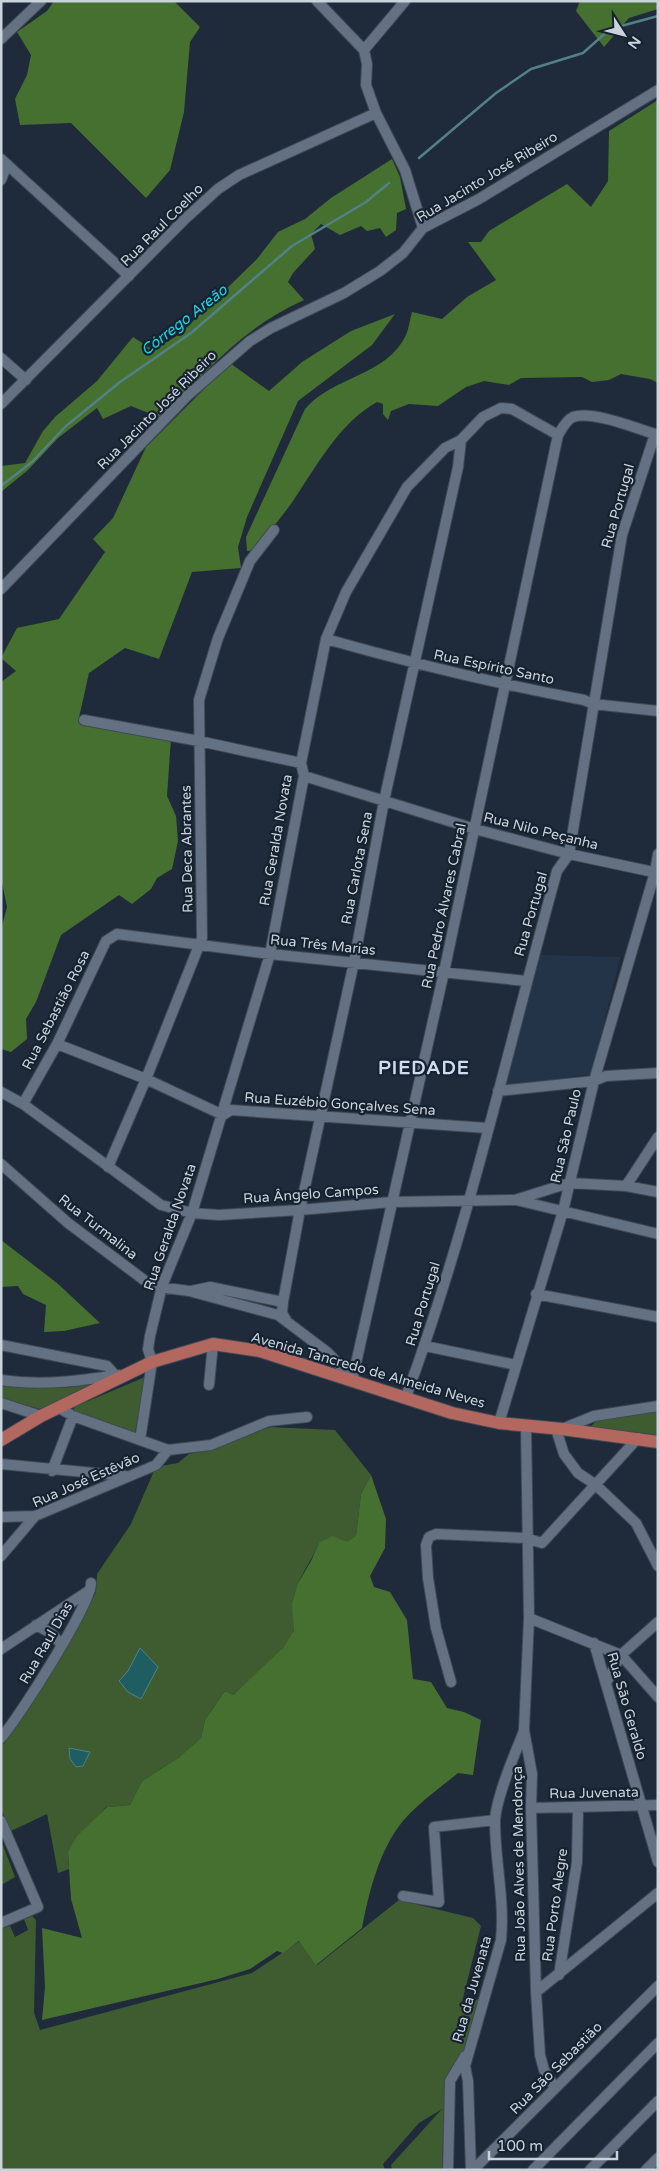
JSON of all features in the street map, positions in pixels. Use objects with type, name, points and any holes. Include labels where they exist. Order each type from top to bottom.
[{"type":"main road","name":"Avenida Tancredo de Almeida Neves","points":[[1,1440],[41,1416],[121,1375],[152,1362],[213,1344],[260,1351],[452,1413],[499,1423],[638,1438],[658,1442]]},
{"type":"street","points":[[1,39],[41,1]]},
{"type":"street","points":[[317,1],[364,50],[367,64],[366,85],[376,113],[405,170],[423,228]]},
{"type":"street","points":[[364,50],[405,1]]},
{"type":"street","name":"Rua Jacinto José Ribeiro","points":[[1,589],[187,396],[232,355],[271,328],[344,292],[380,271],[403,253],[423,228],[478,199],[658,90]]},
{"type":"street","name":"Rua Raul Coelho","points":[[1,404],[206,199],[239,175],[376,113]]},
{"type":"street","points":[[4,162],[129,276]]},
{"type":"street","points":[[1,180],[4,162]]},
{"type":"street","points":[[1,358],[26,380]]},
{"type":"street","name":"Rua Geralda Novata","points":[[140,1440],[152,1362],[148,1350],[150,1336],[162,1286],[192,1213],[270,954],[304,776],[301,764],[326,640],[346,592],[408,487],[445,448],[461,440],[483,417],[501,408],[512,409],[558,435]]},
{"type":"street","points":[[558,435],[564,425],[573,417],[590,415],[656,435]]},
{"type":"street","name":"Rua Pedro Álvares Cabral","points":[[350,1380],[444,972],[558,435]]},
{"type":"street","name":"Rua Portugal","points":[[406,1397],[425,1346],[470,1201],[487,1128],[556,871],[569,854],[592,704],[622,535],[656,435]]},
{"type":"street","name":"Rua Carlota Sena","points":[[283,1302],[300,1210],[354,962],[384,801],[458,467],[461,440]]},
{"type":"street","name":"Rua Deca Abrantes","points":[[108,1166],[146,1079],[202,938],[199,700],[218,638],[250,561],[274,530]]},
{"type":"street","name":"Rua Espírito Santo","points":[[326,640],[504,685],[584,700],[592,704],[658,712]]},
{"type":"street","points":[[84,720],[199,741],[301,764]]},
{"type":"street","name":"Rua Nilo Peçanha","points":[[304,776],[475,829],[569,854],[656,873]]},
{"type":"street","name":"Rua São Paulo","points":[[499,1423],[536,1294],[563,1212],[594,1080],[656,873],[658,854]]},
{"type":"street","name":"Rua Três Marias","points":[[117,934],[270,954],[526,982]]},
{"type":"street","name":"Rua Sebastião Rosa","points":[[23,1104],[57,1044],[106,941],[111,935],[117,934]]},
{"type":"street","points":[[57,1044],[146,1079],[223,1115]]},
{"type":"street","points":[[498,1092],[594,1080],[606,1076],[658,1073]]},
{"type":"street","name":"Rua Ângelo Campos","points":[[1,1092],[23,1104],[161,1206],[192,1213],[219,1215],[391,1202],[515,1200],[569,1183],[626,1186],[658,1192]]},
{"type":"street","name":"Rua Euzébio Gonçalves Sena","points":[[223,1115],[231,1110],[487,1128]]},
{"type":"street","points":[[626,1186],[658,1137]]},
{"type":"street","name":"Rua Turmalina","points":[[1,1164],[76,1229],[152,1286],[189,1291],[282,1317],[327,1352],[340,1365],[350,1380]]},
{"type":"street","points":[[515,1200],[658,1234]]},
{"type":"street","name":"Rua Turmalina","points":[[189,1291],[210,1287],[283,1302]]},
{"type":"street","points":[[536,1294],[658,1317]]},
{"type":"street","points":[[282,1317],[283,1302]]},
{"type":"street","points":[[1,1344],[107,1366],[121,1375]]},
{"type":"street","points":[[209,1385],[213,1344]]},
{"type":"street","points":[[425,1346],[516,1365]]},
{"type":"street","points":[[1,1380],[35,1383],[85,1381],[121,1375]]},
{"type":"street","points":[[1,1403],[41,1416]]},
{"type":"street","points":[[658,1406],[594,1416],[559,1429],[564,1454],[578,1473],[596,1485],[636,1523],[658,1566]]},
{"type":"street","points":[[59,1408],[73,1416],[168,1450],[210,1445],[269,1421],[307,1417]]},
{"type":"street","points":[[52,1471],[73,1416]]},
{"type":"street","name":"Rua João Alves de Mendonça","points":[[526,1426],[526,1538],[529,1618],[524,1730],[532,1774],[531,1808],[536,1992],[540,2054],[544,2070],[556,2088]]},
{"type":"street","points":[[451,1682],[436,1628],[428,1578],[427,1541],[436,1534],[526,1538],[542,1543],[638,1438]]},
{"type":"street","name":"Rua José Estêvão","points":[[1,1556],[35,1516],[126,1476],[156,1465],[168,1450]]},
{"type":"street","points":[[1,1464],[52,1471],[126,1476]]},
{"type":"street","points":[[1,1517],[35,1516]]},
{"type":"street","name":"Rua Raul Dias","points":[[1,1738],[37,1687],[77,1617],[91,1586],[66,1605]]},
{"type":"street","points":[[1,1649],[66,1605],[74,1610],[77,1617]]},
{"type":"street","points":[[529,1618],[594,1643],[621,1656],[658,1697]]},
{"type":"street","points":[[606,1682],[621,1656],[658,1622]]},
{"type":"street","points":[[36,1625],[51,1633],[61,1644]]},
{"type":"street","name":"Rua São Geraldo","points":[[594,1643],[658,1862]]},
{"type":"street","name":"Rua da Juvenata","points":[[472,2170],[468,2081],[465,2066],[501,1940],[503,1920],[495,1820],[507,1776],[524,1730]]},
{"type":"street","name":"Rua Juvenata","points":[[531,1808],[642,1807],[658,1805]]},
{"type":"street","name":"Rua Porto Alegre","points":[[559,1975],[577,1862],[578,1808]]},
{"type":"street","points":[[403,1896],[439,1902],[434,1827],[495,1820]]},
{"type":"street","points":[[1,1821],[38,1907],[1,1923]]},
{"type":"street","points":[[536,1992],[658,1893]]},
{"type":"street","name":"Rua São Sebastião","points":[[472,2170],[658,1986]]},
{"type":"street","points":[[533,2170],[658,2043]]},
{"type":"street","points":[[448,2170],[450,2081],[468,2051]]},
{"type":"street","points":[[590,2170],[658,2101]]},
{"type":"street","points":[[646,2170],[658,2158]]},
{"type":"shaded area","points":[[540,955],[620,957],[592,1074],[505,1086]]},
{"type":"shaded area","points":[[145,1377],[135,1433],[74,1413],[74,1407]]},
{"type":"shaded area","points":[[99,1382],[40,1409],[1,1399],[1,1384],[65,1388]]},
{"type":"shaded area","points":[[658,1411],[658,1436],[588,1429],[597,1420]]},
{"type":"shaded area","points":[[270,1427],[335,1430],[371,1475],[361,1494],[356,1536],[347,1543],[319,1543],[294,1595],[294,1630],[285,1645],[277,1655],[233,1695],[225,1691],[205,1720],[201,1738],[178,1758],[142,1781],[130,1805],[106,1807],[68,1852],[69,1869],[58,1873],[47,1814],[11,1831],[1,1809],[1,1743],[29,1709],[96,1592],[97,1574],[131,1524],[154,1471],[161,1466],[178,1463],[189,1454],[213,1449]]},
{"type":"shaded area","points":[[140,1648],[158,1667],[141,1699],[128,1692],[119,1681],[128,1671]]},
{"type":"shaded area","points":[[69,1748],[90,1752],[83,1766],[76,1767],[70,1759]]},
{"type":"shaded area","points":[[1,1840],[15,1877],[1,1885]]},
{"type":"shaded area","points":[[399,1900],[473,1918],[481,1926],[462,2002],[481,1999],[464,2051],[447,2081],[444,2107],[442,2170],[392,2170],[391,2165],[442,2109],[419,2123],[383,2164],[385,2170],[1,2170],[1,1929],[10,1926],[15,1937],[28,1930],[24,1919],[32,1916],[36,1920],[34,2013],[40,2030],[252,1973],[300,1941],[317,1965]]},
{"type":"green space","points":[[54,1],[174,1],[200,27],[190,42],[184,112],[170,170],[146,198],[71,123],[20,125],[15,99],[27,75],[31,55],[17,32],[47,11]]},
{"type":"green space","points":[[580,1],[658,1],[658,9],[629,18],[604,47],[576,11]]},
{"type":"green space","points":[[658,100],[658,383],[650,379],[621,374],[609,380],[592,382],[582,377],[521,378],[509,385],[484,381],[466,387],[438,406],[409,404],[391,411],[388,420],[383,414],[383,404],[377,402],[363,411],[340,434],[255,550],[247,551],[246,537],[305,409],[330,389],[373,368],[386,359],[397,349],[406,335],[412,312],[442,319],[467,297],[496,280],[468,242],[481,242],[489,231],[567,184],[591,207],[608,181],[609,131]]},
{"type":"green space","points":[[392,159],[400,177],[406,209],[397,213],[396,230],[386,237],[380,228],[367,231],[361,226],[340,235],[321,224],[311,234],[315,249],[293,273],[288,282],[304,300],[263,323],[244,337],[210,367],[161,418],[131,406],[103,419],[97,408],[58,438],[28,470],[1,492],[2,466],[25,463],[43,431],[55,417],[97,381],[133,337],[153,350],[180,334],[257,259],[278,232],[305,219],[331,198]]},
{"type":"green space","points":[[395,314],[372,345],[298,401],[247,517],[238,547],[241,568],[192,572],[159,659],[125,648],[89,673],[78,722],[171,738],[167,796],[176,816],[178,841],[172,869],[157,878],[151,889],[132,904],[119,895],[61,935],[36,1002],[26,1019],[27,1039],[11,1052],[1,1049],[1,930],[7,907],[1,878],[1,682],[16,671],[1,658],[17,628],[59,619],[105,552],[93,539],[113,518],[146,447],[230,363],[269,391],[302,362],[351,331]]},
{"type":"green space","points":[[1,1240],[57,1283],[100,1323],[64,1331],[44,1332],[46,1305],[23,1294],[18,1286],[1,1287]]},
{"type":"green space","points":[[371,1475],[386,1519],[385,1548],[370,1576],[374,1587],[390,1592],[407,1620],[413,1679],[431,1682],[447,1708],[464,1712],[481,1720],[473,1775],[458,1773],[422,1802],[403,1821],[381,1858],[368,1900],[362,1928],[316,1965],[299,1941],[283,1953],[277,1951],[250,1969],[218,1979],[42,2020],[45,1987],[42,1928],[82,1938],[71,1899],[68,1852],[77,1836],[107,1807],[130,1805],[142,1781],[178,1758],[201,1738],[205,1720],[225,1691],[233,1695],[283,1648],[294,1631],[292,1604],[297,1585],[319,1543],[332,1536],[347,1542],[356,1536],[361,1494]]},
{"type":"waterway","name":"Córrego Areão","points":[[419,158],[496,93],[531,69],[583,53],[610,29],[658,16]]},
{"type":"waterway","name":"Córrego Areão","points":[[1,486],[32,462],[66,426],[120,382],[191,333],[292,246],[366,202],[389,183]]},
{"type":"district","name":"PIEDADE","points":[[424,1068]]}]
